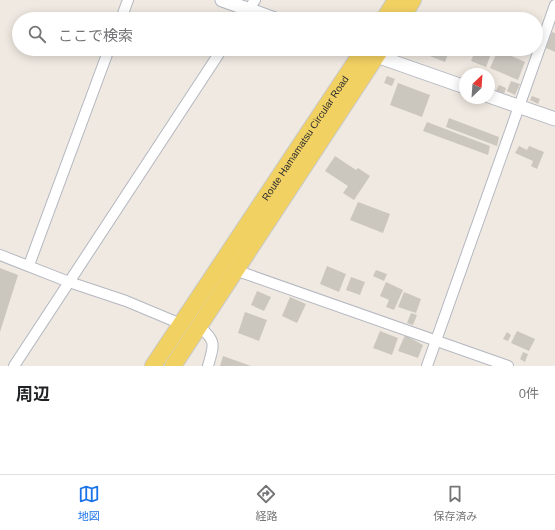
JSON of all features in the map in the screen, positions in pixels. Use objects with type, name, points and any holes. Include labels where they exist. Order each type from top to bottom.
[{"type":"main road","points":[[388,12],[396,0]]},
{"type":"main road","points":[[405,12],[413,0]]},
{"type":"main road","name":"Route Hamamatsu Circular Road","points":[[173,366],[235,270],[365,56]]},
{"type":"main road","name":"Route Hamamatsu Circular Road","points":[[153,366],[365,56]]},
{"type":"street","points":[[124,12],[128,0]]},
{"type":"street","points":[[222,0],[248,10]]},
{"type":"street","points":[[543,38],[555,5]]},
{"type":"street","points":[[29,265],[106,56]]},
{"type":"street","points":[[14,366],[217,56]]},
{"type":"street","points":[[381,56],[459,85]]},
{"type":"street","points":[[427,366],[536,56]]},
{"type":"street","points":[[495,98],[555,119]]},
{"type":"street","points":[[0,255],[29,265],[69,282],[126,301],[181,324]]},
{"type":"street","points":[[235,270],[508,366]]},
{"type":"street","points":[[199,326],[211,337],[213,347],[208,366]]},
{"type":"building","points":[[552,32],[555,33],[555,52],[546,48]]},
{"type":"building","points":[[430,56],[447,56],[445,62]]},
{"type":"building","points":[[473,56],[490,56],[486,67],[471,61]]},
{"type":"building","points":[[495,56],[512,56],[525,62],[518,80],[495,70],[495,68],[490,68]]},
{"type":"building","points":[[387,76],[395,79],[392,86],[384,83]]},
{"type":"building","points":[[511,81],[520,84],[515,95],[507,91]]},
{"type":"building","points":[[398,83],[430,95],[422,117],[390,105]]},
{"type":"building","points":[[499,85],[506,88],[504,94],[496,91]]},
{"type":"building","points":[[532,96],[540,99],[538,104],[530,100]]},
{"type":"building","points":[[449,118],[499,137],[497,146],[446,127]]},
{"type":"building","points":[[427,122],[490,146],[488,155],[423,131]]},
{"type":"building","points":[[519,146],[527,150],[529,146],[544,152],[537,169],[531,166],[533,161],[515,153]]},
{"type":"building","points":[[335,156],[356,170],[358,168],[370,176],[354,200],[343,193],[348,186],[325,171]]},
{"type":"building","points":[[358,202],[390,214],[383,233],[350,220]]},
{"type":"building","points":[[327,266],[346,274],[339,292],[320,284]]},
{"type":"building","points":[[0,268],[18,275],[0,332]]},
{"type":"building","points":[[376,270],[387,274],[384,281],[373,276]]},
{"type":"building","points":[[351,277],[365,282],[360,295],[346,290]]},
{"type":"building","points":[[386,282],[403,290],[394,310],[386,307],[389,300],[380,296]]},
{"type":"building","points":[[257,291],[271,297],[264,311],[251,305]]},
{"type":"building","points":[[404,292],[421,299],[416,313],[398,307]]},
{"type":"building","points":[[290,297],[306,304],[297,323],[282,316]]},
{"type":"building","points":[[245,312],[267,320],[259,341],[238,333]]},
{"type":"building","points":[[411,313],[417,315],[413,325],[407,323]]},
{"type":"building","points":[[380,331],[398,338],[392,355],[373,348]]},
{"type":"building","points":[[517,331],[535,339],[529,351],[511,343]]},
{"type":"building","points":[[507,332],[511,335],[508,341],[503,339]]},
{"type":"building","points":[[405,335],[423,345],[418,358],[398,351]]},
{"type":"building","points":[[523,352],[528,354],[525,362],[520,359]]},
{"type":"building","points":[[223,356],[251,366],[220,366]]}]
